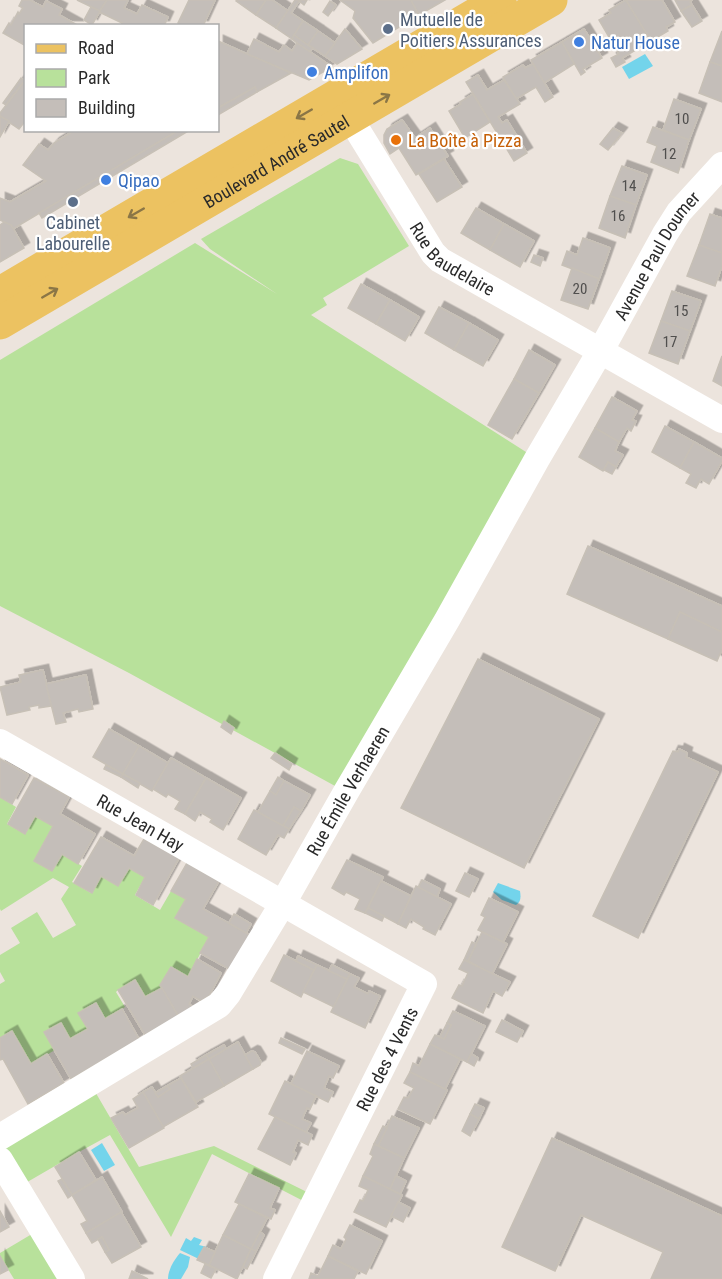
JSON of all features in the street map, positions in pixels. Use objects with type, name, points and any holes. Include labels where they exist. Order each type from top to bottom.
[{"type":"main road","name":"Boulevard André Sautel","points":[[0,293],[500,0]]},
{"type":"main road","name":"Boulevard André Sautel","points":[[0,323],[551,0]]},
{"type":"street","name":"Rue Baudelaire","points":[[350,118],[433,253],[440,260],[722,420]]},
{"type":"street","name":"Avenue Paul Doumer","points":[[600,352],[665,234],[675,219],[722,165]]},
{"type":"street","name":"Rue Émile Verhaeren","points":[[0,1137],[219,1005],[228,994],[447,620],[600,352]]},
{"type":"street","name":"Rue Jean Hay","points":[[0,741],[283,903]]},
{"type":"street","name":"Rue des 4 Vents","points":[[276,1279],[424,984],[283,903]]},
{"type":"street","points":[[0,1160],[72,1279]]},
{"type":"green space","points":[[340,158],[358,164],[409,246],[323,298],[327,305],[311,315],[537,459],[346,792],[129,673],[0,606],[0,360],[195,243],[277,294],[210,249],[201,239]]},
{"type":"green space","points":[[0,797],[16,807],[7,824],[25,834],[35,816],[53,826],[34,861],[52,871],[62,854],[82,866],[72,882],[91,893],[101,876],[118,886],[129,868],[145,877],[135,895],[160,910],[171,891],[186,899],[175,918],[209,937],[188,977],[171,967],[162,988],[145,997],[135,981],[118,990],[116,992],[125,1007],[105,1019],[95,1003],[78,1013],[88,1029],[70,1039],[60,1023],[45,1032],[55,1050],[31,1064],[11,1031],[0,1038],[0,984],[5,981],[0,972],[0,955],[20,943],[11,928],[37,912],[53,938],[76,925],[61,899],[69,887],[53,878],[1,911]]},
{"type":"green space","points":[[90,1083],[139,1167],[214,1146],[317,1197],[313,1206],[212,1154],[171,1237],[110,1135],[17,1188],[0,1137]]},
{"type":"green space","points":[[42,1228],[63,1279],[14,1279],[0,1253]]},
{"type":"water","points":[[645,54],[653,66],[629,79],[622,67]]},
{"type":"water","points":[[498,883],[520,891],[518,904],[502,900],[493,892]]},
{"type":"water","points":[[102,1143],[115,1165],[104,1171],[91,1150]]},
{"type":"water","points":[[194,1237],[202,1240],[199,1245],[207,1247],[201,1260],[180,1250],[186,1238],[191,1241]]},
{"type":"water","points":[[180,1253],[190,1257],[188,1267],[181,1279],[168,1279],[172,1265]]},
{"type":"building","points":[[22,0],[30,0],[43,7],[46,1],[62,9],[59,15],[75,24],[24,24],[24,45],[3,33],[23,8],[19,6]]},
{"type":"building","points":[[77,0],[107,0],[100,11]]},
{"type":"building","points":[[107,0],[128,0],[124,8],[137,14],[142,5],[168,17],[165,24],[122,24],[99,12]]},
{"type":"building","points":[[189,0],[215,0],[204,24],[178,23]]},
{"type":"building","points":[[237,0],[266,0],[256,15]]},
{"type":"building","points":[[266,0],[272,0],[288,11],[276,28],[256,15]]},
{"type":"building","points":[[295,0],[307,0],[304,5],[299,1],[291,13],[303,21],[292,39],[276,28]]},
{"type":"building","points":[[340,0],[411,0],[419,15],[373,43],[353,18],[355,11]]},
{"type":"building","points":[[411,0],[445,0],[419,15]]},
{"type":"building","points":[[626,0],[651,41],[622,58],[625,62],[616,67],[611,58],[619,54],[599,20],[611,13],[609,10]]},
{"type":"building","points":[[626,0],[662,0],[675,22],[666,27],[668,31],[651,41]]},
{"type":"building","points":[[675,0],[692,0],[690,2],[692,5],[681,11]]},
{"type":"building","points":[[330,1],[336,5],[328,16],[323,12]]},
{"type":"building","points":[[692,5],[702,21],[692,27],[681,11]]},
{"type":"building","points":[[91,7],[100,11],[93,24],[84,20]]},
{"type":"building","points":[[303,21],[318,31],[308,45],[294,35]]},
{"type":"building","points":[[345,29],[362,49],[337,64],[325,56]]},
{"type":"building","points":[[584,29],[602,58],[583,69],[585,72],[581,75],[562,42]]},
{"type":"building","points":[[318,31],[335,43],[325,56],[308,45]]},
{"type":"building","points":[[722,31],[722,66],[710,62]]},
{"type":"building","points":[[294,35],[313,48],[309,52],[292,39]]},
{"type":"building","points":[[254,39],[279,52],[284,45],[292,51],[297,43],[332,67],[309,80],[247,54]]},
{"type":"building","points":[[219,41],[291,73],[257,92],[255,87],[219,107]]},
{"type":"building","points":[[562,42],[574,64],[544,83],[531,60]]},
{"type":"building","points":[[710,62],[722,66],[722,102],[699,93]]},
{"type":"building","points":[[533,64],[553,97],[545,102],[536,87],[516,99],[503,77],[523,65],[525,68]]},
{"type":"building","points":[[478,75],[487,90],[504,80],[520,104],[498,117],[502,123],[507,120],[527,153],[514,161],[466,82]]},
{"type":"building","points":[[21,78],[24,80],[24,84],[6,105],[3,103]]},
{"type":"building","points":[[24,84],[24,123],[19,129],[0,116]]},
{"type":"building","points":[[255,87],[257,92],[219,114],[219,107]]},
{"type":"building","points":[[473,94],[490,122],[465,138],[449,111]]},
{"type":"building","points":[[674,99],[701,109],[689,140],[663,130]]},
{"type":"building","points":[[0,116],[9,121],[0,137]]},
{"type":"building","points":[[402,120],[415,138],[430,128],[448,156],[416,175],[399,148],[390,154],[384,143],[387,129]]},
{"type":"building","points":[[653,127],[689,140],[678,173],[651,162],[657,146],[647,142]]},
{"type":"building","points":[[613,128],[622,133],[608,150],[600,144]]},
{"type":"building","points":[[72,132],[176,132],[13,229],[11,225],[0,220],[0,198],[10,202],[46,181],[23,165],[39,144],[48,150],[54,143]]},
{"type":"building","points":[[176,132],[187,132],[42,218],[39,213]]},
{"type":"building","points":[[444,159],[462,187],[437,202],[419,174]]},
{"type":"building","points":[[622,166],[647,175],[636,205],[610,196]]},
{"type":"building","points":[[610,196],[636,205],[625,238],[599,228]]},
{"type":"building","points":[[476,208],[504,224],[490,250],[461,233]]},
{"type":"building","points":[[710,214],[722,218],[722,253],[699,245]]},
{"type":"building","points":[[4,222],[11,225],[24,248],[0,262],[0,225]]},
{"type":"building","points":[[504,224],[534,241],[520,267],[490,250]]},
{"type":"building","points":[[583,238],[610,248],[599,279],[562,265],[567,251],[577,255]]},
{"type":"building","points":[[699,245],[722,253],[722,266],[715,286],[687,276]]},
{"type":"building","points":[[534,255],[543,258],[540,266],[531,262]]},
{"type":"building","points":[[572,268],[599,279],[588,309],[561,300]]},
{"type":"building","points":[[361,284],[390,300],[376,324],[348,308]]},
{"type":"building","points":[[672,291],[701,301],[690,331],[661,321]]},
{"type":"building","points":[[390,300],[419,317],[405,341],[376,324]]},
{"type":"building","points":[[439,307],[469,323],[454,350],[425,333]]},
{"type":"building","points":[[661,321],[690,331],[678,364],[649,353]]},
{"type":"building","points":[[469,323],[498,340],[483,366],[454,350]]},
{"type":"building","points":[[529,350],[555,365],[539,393],[514,379]]},
{"type":"building","points":[[722,356],[722,386],[713,381]]},
{"type":"building","points":[[514,379],[539,393],[512,439],[488,425]]},
{"type":"building","points":[[612,397],[637,411],[632,420],[636,421],[631,431],[627,428],[619,442],[595,428]]},
{"type":"building","points":[[665,426],[694,442],[680,468],[652,452]]},
{"type":"building","points":[[595,428],[619,442],[615,451],[623,455],[616,467],[608,462],[603,471],[579,457]]},
{"type":"building","points":[[694,442],[722,458],[709,484],[701,479],[696,488],[686,483],[691,474],[680,468]]},
{"type":"building","points":[[608,462],[616,467],[612,474],[604,470]]},
{"type":"building","points":[[588,546],[722,606],[722,632],[680,612],[668,639],[567,594]]},
{"type":"building","points":[[680,612],[722,632],[722,649],[717,661],[668,639]]},
{"type":"building","points":[[478,659],[599,719],[524,868],[401,808]]},
{"type":"building","points":[[43,670],[52,706],[29,707],[30,710],[7,715],[0,687],[21,682],[19,675]]},
{"type":"building","points":[[86,675],[93,709],[79,712],[78,709],[63,713],[66,722],[56,724],[46,684]]},
{"type":"building","points":[[224,721],[234,728],[231,734],[221,727]]},
{"type":"building","points":[[109,729],[139,746],[123,774],[93,757]]},
{"type":"building","points":[[139,746],[168,763],[152,791],[123,774]]},
{"type":"building","points":[[679,749],[687,753],[686,757],[718,772],[638,938],[593,916],[673,751],[678,752]]},
{"type":"building","points":[[275,753],[292,764],[289,770],[271,758]]},
{"type":"building","points":[[171,758],[206,778],[185,814],[175,809],[180,801],[168,794],[166,797],[153,789]]},
{"type":"building","points":[[0,759],[28,775],[12,804],[0,797]]},
{"type":"building","points":[[106,765],[123,774],[121,777],[104,769]]},
{"type":"building","points":[[123,774],[140,783],[138,788],[121,777]]},
{"type":"building","points":[[278,777],[284,781],[276,795],[270,791]]},
{"type":"building","points":[[34,778],[69,797],[60,814],[95,834],[78,864],[62,854],[52,871],[34,861],[53,826],[35,816],[25,834],[8,824]]},
{"type":"building","points":[[206,778],[241,798],[223,830],[210,822],[212,819],[200,812],[195,821],[185,814]]},
{"type":"building","points":[[284,781],[310,795],[301,811],[294,807],[283,826],[258,812],[270,791],[276,795]]},
{"type":"building","points":[[294,807],[301,811],[289,829],[283,826]]},
{"type":"building","points":[[254,810],[289,829],[284,838],[278,835],[266,855],[238,839]]},
{"type":"building","points":[[101,837],[134,856],[144,839],[179,858],[153,905],[136,895],[145,877],[129,868],[118,886],[101,876],[92,893],[74,883]]},
{"type":"building","points":[[347,860],[383,877],[365,913],[355,909],[360,899],[346,892],[344,895],[332,888]]},
{"type":"building","points":[[187,863],[219,881],[203,909],[250,935],[231,970],[200,953],[209,937],[175,918],[186,899],[171,891]]},
{"type":"building","points":[[465,873],[478,879],[469,897],[456,891]]},
{"type":"building","points":[[422,880],[440,889],[437,897],[418,888]]},
{"type":"building","points":[[381,881],[411,896],[398,924],[368,908]]},
{"type":"building","points":[[416,886],[451,904],[435,935],[411,919],[406,928],[398,924]]},
{"type":"building","points":[[489,898],[518,912],[503,942],[478,930],[485,917],[481,915]]},
{"type":"building","points":[[368,908],[384,916],[382,921],[365,913]]},
{"type":"building","points":[[234,914],[251,924],[246,933],[229,923]]},
{"type":"building","points":[[482,932],[507,944],[492,974],[468,961]]},
{"type":"building","points":[[472,942],[476,944],[468,961],[464,960]]},
{"type":"building","points":[[284,955],[314,970],[301,997],[271,981]]},
{"type":"building","points":[[298,956],[317,965],[314,970],[296,961]]},
{"type":"building","points":[[197,959],[221,973],[209,996],[201,1001],[193,996],[189,1004],[193,1007],[178,1016],[160,985],[171,967],[188,977]]},
{"type":"building","points":[[464,960],[510,982],[502,996],[493,991],[483,1013],[452,998],[459,985],[462,986],[468,973],[459,969]]},
{"type":"building","points":[[317,965],[347,979],[334,1007],[303,992]]},
{"type":"building","points":[[332,965],[350,974],[347,979],[329,971]]},
{"type":"building","points":[[350,974],[359,978],[354,987],[368,994],[369,991],[380,996],[365,1028],[331,1012]]},
{"type":"building","points":[[135,980],[145,997],[162,988],[178,1016],[145,1035],[118,990]]},
{"type":"building","points":[[96,1003],[105,1019],[122,1009],[139,1039],[71,1079],[44,1032],[61,1023],[70,1039],[88,1029],[78,1013]]},
{"type":"building","points":[[453,1011],[485,1026],[467,1062],[430,1044],[435,1035],[444,1039],[451,1025],[447,1023]]},
{"type":"building","points":[[502,1020],[523,1031],[517,1042],[496,1032]]},
{"type":"building","points":[[447,1023],[451,1025],[444,1039],[440,1037]]},
{"type":"building","points":[[12,1031],[31,1064],[47,1054],[64,1083],[28,1104],[3,1059],[0,1060],[0,1038]]},
{"type":"building","points":[[281,1038],[305,1049],[302,1054],[279,1043]]},
{"type":"building","points":[[238,1042],[253,1069],[224,1086],[209,1059]]},
{"type":"building","points":[[430,1044],[460,1059],[445,1089],[410,1072],[413,1063],[419,1066]]},
{"type":"building","points":[[224,1045],[226,1049],[209,1059],[206,1055]]},
{"type":"building","points":[[252,1051],[261,1062],[253,1069],[245,1055]]},
{"type":"building","points":[[307,1051],[339,1066],[333,1078],[329,1076],[324,1088],[333,1092],[328,1102],[291,1084]]},
{"type":"building","points":[[471,1054],[478,1058],[474,1066],[467,1062]]},
{"type":"building","points":[[206,1055],[209,1059],[193,1068],[191,1064]]},
{"type":"building","points":[[209,1059],[224,1086],[196,1102],[180,1076]]},
{"type":"building","points":[[410,1072],[447,1090],[430,1124],[398,1109],[404,1097],[408,1098],[414,1088],[404,1083]]},
{"type":"building","points":[[181,1078],[198,1107],[163,1127],[143,1092],[152,1087],[158,1097],[170,1089],[167,1086]]},
{"type":"building","points":[[285,1081],[316,1096],[302,1119],[311,1123],[306,1132],[269,1114]]},
{"type":"building","points":[[167,1086],[170,1089],[158,1097],[155,1093]]},
{"type":"building","points":[[143,1092],[164,1128],[129,1148],[111,1118],[123,1112],[125,1115],[138,1108],[133,1099]]},
{"type":"building","points":[[475,1104],[484,1108],[479,1119],[470,1114]]},
{"type":"building","points":[[470,1114],[479,1119],[470,1136],[462,1131]]},
{"type":"building","points":[[392,1116],[419,1128],[404,1158],[378,1146]]},
{"type":"building","points":[[275,1117],[312,1135],[308,1145],[298,1140],[293,1152],[296,1153],[290,1165],[258,1149]]},
{"type":"building","points":[[383,1126],[387,1128],[378,1146],[374,1144]]},
{"type":"building","points":[[552,1138],[722,1216],[722,1279],[651,1279],[663,1252],[581,1215],[555,1271],[502,1247]]},
{"type":"building","points":[[374,1144],[404,1158],[390,1189],[363,1176],[373,1156],[370,1154]]},
{"type":"building","points":[[79,1152],[96,1180],[72,1195],[55,1167]]},
{"type":"building","points":[[249,1174],[279,1188],[270,1208],[275,1210],[271,1219],[235,1202]]},
{"type":"building","points":[[363,1176],[402,1195],[386,1227],[354,1212],[368,1190],[359,1186]]},
{"type":"building","points":[[396,1176],[406,1181],[400,1194],[390,1189]]},
{"type":"building","points":[[102,1177],[122,1212],[86,1233],[81,1224],[87,1221],[72,1195]]},
{"type":"building","points":[[62,1179],[72,1195],[68,1198],[58,1181]]},
{"type":"building","points":[[398,1202],[410,1208],[403,1222],[391,1216]]},
{"type":"building","points":[[239,1204],[267,1218],[251,1249],[223,1235]]},
{"type":"building","points":[[0,1211],[9,1227],[0,1232]]},
{"type":"building","points":[[121,1212],[141,1247],[112,1263],[105,1252],[109,1250],[102,1237],[92,1243],[86,1233]]},
{"type":"building","points":[[350,1225],[382,1241],[366,1274],[328,1256],[333,1245],[341,1249]]},
{"type":"building","points":[[260,1232],[264,1235],[256,1251],[251,1249]]},
{"type":"building","points":[[223,1235],[251,1249],[237,1279],[209,1265]]},
{"type":"building","points":[[102,1237],[109,1250],[105,1252],[98,1239]]},
{"type":"building","points":[[204,1247],[215,1252],[209,1265],[197,1260]]},
{"type":"building","points":[[251,1249],[256,1251],[247,1269],[243,1267]]},
{"type":"building","points":[[0,1256],[8,1270],[0,1274]]},
{"type":"building","points":[[328,1256],[358,1271],[354,1279],[309,1279],[311,1273],[318,1276]]},
{"type":"building","points":[[205,1264],[216,1269],[211,1278],[201,1273]]},
{"type":"building","points":[[132,1271],[148,1279],[129,1279]]},
{"type":"place","name":"Mutuelle de Poitiers Assurances","points":[[388,29]]},
{"type":"place","name":"Natur House","points":[[579,42]]},
{"type":"place","name":"Amplifon","points":[[312,72]]},
{"type":"place","name":"La Boîte à Pizza","points":[[396,140]]},
{"type":"place","name":"Qipao","points":[[106,180]]},
{"type":"place","name":"Cabinet Labourelle","points":[[73,202]]}]
